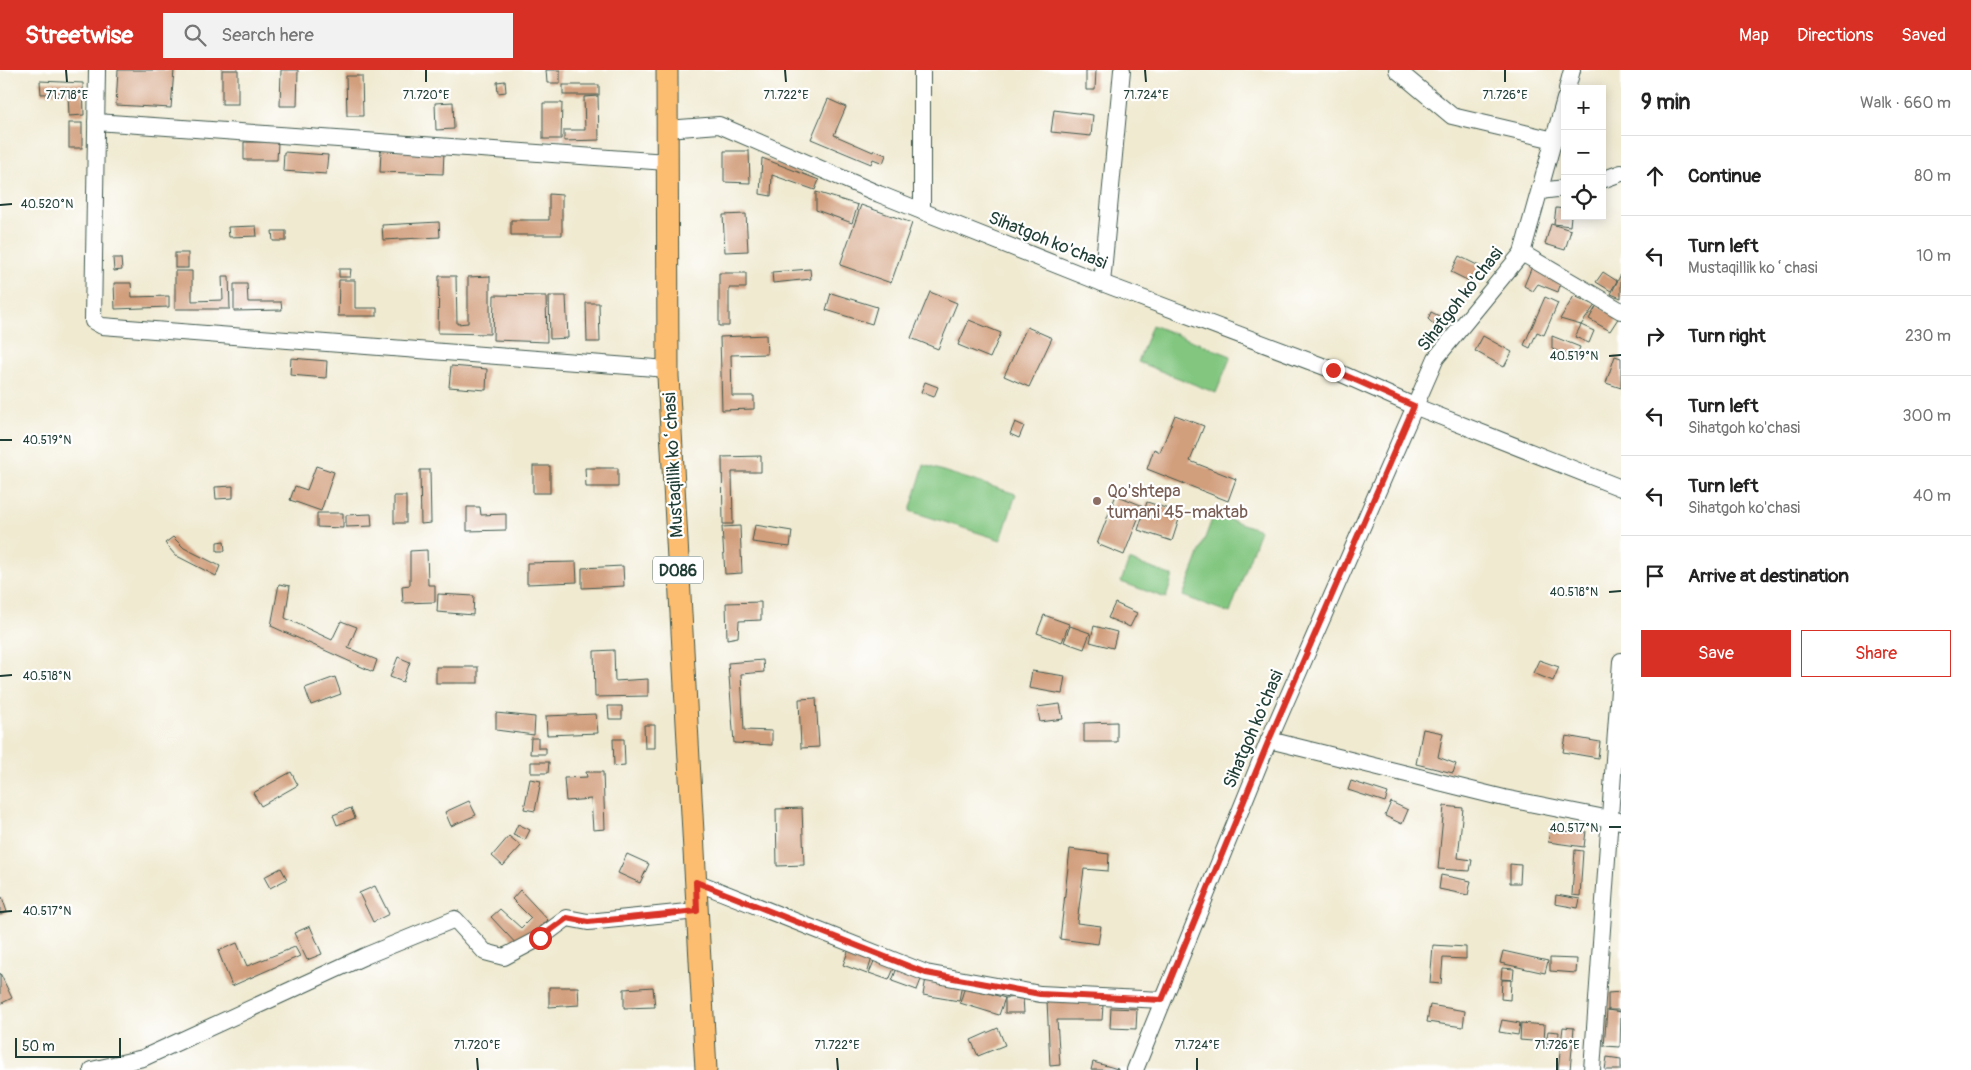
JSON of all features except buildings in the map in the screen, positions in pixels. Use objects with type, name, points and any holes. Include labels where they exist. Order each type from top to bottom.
[{"type":"main road","name":"Mustaqillik koʻchasi","points":[[667,70],[668,370],[706,1070]]},
{"type":"street","points":[[97,70],[93,321],[102,326],[668,370]]},
{"type":"street","points":[[922,70],[922,211]]},
{"type":"street","points":[[1102,283],[1122,70]]},
{"type":"street","points":[[1396,70],[1452,116],[1554,140]]},
{"type":"street","points":[[1568,85],[1572,70]]},
{"type":"street","name":"Sihatgoh ko'chasi","points":[[1135,1070],[1269,740],[1436,358],[1522,253],[1561,114]]},
{"type":"street","points":[[96,122],[667,162]]},
{"type":"street","name":"Sihatgoh ko'chasi","points":[[667,129],[719,124],[922,211],[1102,283],[1333,370],[1414,406],[1621,488]]},
{"type":"street","points":[[1606,179],[1621,174]]},
{"type":"street","points":[[1540,191],[1561,188]]},
{"type":"street","points":[[1522,253],[1621,311]]},
{"type":"street","points":[[1592,1070],[1616,820],[1621,661]]},
{"type":"street","points":[[1269,740],[1504,798],[1616,820]]},
{"type":"street","points":[[696,882],[926,973],[1040,994],[1162,1000]]},
{"type":"street","points":[[92,1070],[143,1058],[366,956],[455,919],[485,952],[504,957],[540,938],[567,918],[588,922],[697,911]]},
{"type":"green space","points":[[1152,325],[1231,356],[1216,393],[1138,362]]},
{"type":"green space","points":[[924,465],[1016,494],[1001,540],[910,511]]},
{"type":"green space","points":[[1214,514],[1260,530],[1230,613],[1183,596]]},
{"type":"green space","points":[[1129,560],[1173,576],[1166,598],[1121,582]]},
{"type":"place","name":"Qo'shtepa tumani 45-maktab","points":[[1097,501]]},
{"type":"route","points":[[540,938],[567,918],[588,922],[697,911],[696,882],[926,973],[1040,994],[1162,1000],[1269,740],[1414,406],[1333,370]]}]
